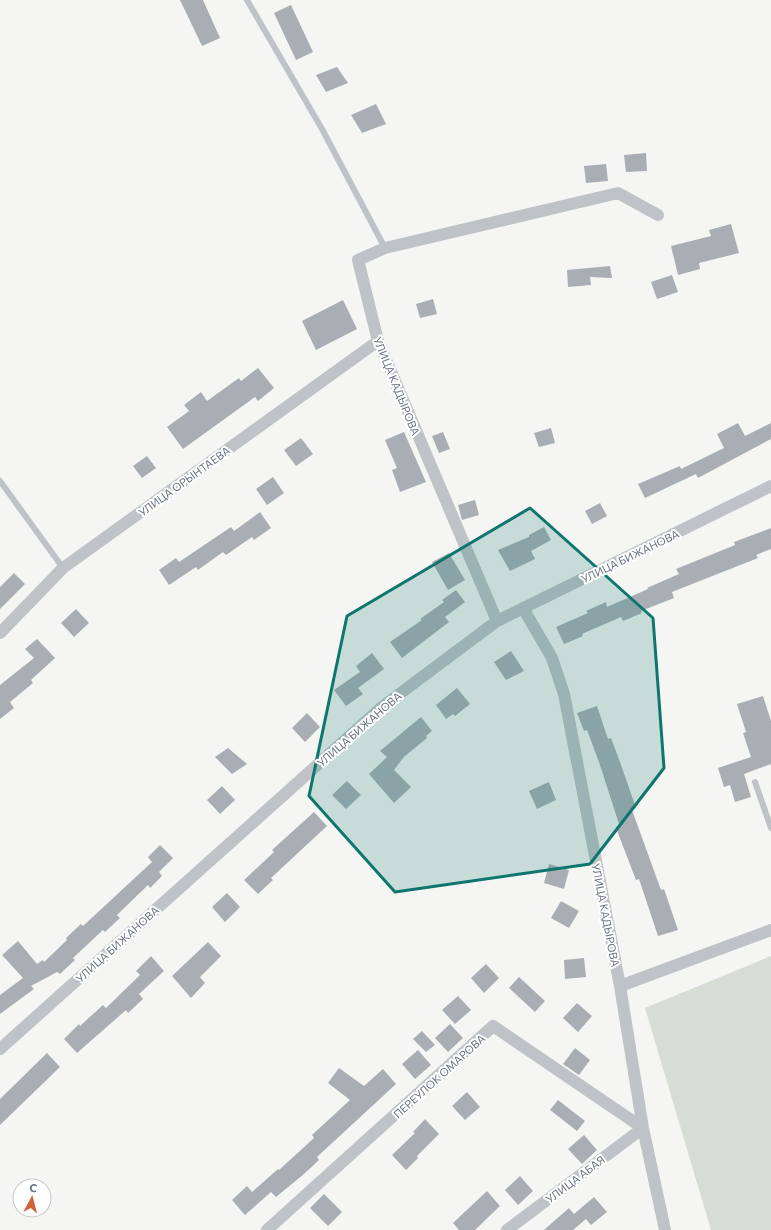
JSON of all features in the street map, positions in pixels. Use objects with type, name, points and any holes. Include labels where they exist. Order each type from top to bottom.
[{"type":"street","name":"УЛИЦА КАДЫРОВА","points":[[496,621],[378,341],[358,260],[385,248],[618,193],[658,215]]},
{"type":"street","name":"УЛИЦА ОРЫНТАЕВА","points":[[0,633],[63,568],[378,341]]},
{"type":"street","name":"УЛИЦА БИЖАНОВА","points":[[0,1049],[382,707],[496,621],[771,486]]},
{"type":"street","name":"УЛИЦА КАДЫРОВА","points":[[523,608],[552,658],[564,694],[620,986],[643,1128],[665,1230]]},
{"type":"street","points":[[620,986],[771,930]]},
{"type":"street","name":"ПЕРЕУЛОК ОМАРОВА","points":[[267,1230],[494,1026],[643,1128]]},
{"type":"street","name":"УЛИЦА АБАЯ","points":[[507,1230],[643,1128]]},
{"type":"lane","points":[[248,0],[322,129],[385,248]]},
{"type":"lane","points":[[0,481],[63,568]]},
{"type":"lane","points":[[755,782],[771,828]]},
{"type":"highlighted area","points":[[530,508],[653,618],[664,768],[590,864],[395,892],[309,796],[347,616]]},
{"type":"shaded area","points":[[771,956],[771,1230],[711,1230],[645,1008]]},
{"type":"building","points":[[180,0],[203,0],[220,38],[202,46]]},
{"type":"building","points":[[291,5],[313,52],[296,60],[274,13]]},
{"type":"building","points":[[337,67],[348,83],[326,92],[316,75]]},
{"type":"building","points":[[376,104],[386,124],[362,133],[351,115]]},
{"type":"building","points":[[646,153],[647,171],[626,172],[624,155]]},
{"type":"building","points":[[606,164],[608,181],[586,183],[584,166]]},
{"type":"building","points":[[731,224],[739,253],[699,263],[700,269],[678,275],[671,246],[711,236],[709,230]]},
{"type":"building","points":[[610,266],[612,278],[590,277],[591,285],[568,287],[567,270]]},
{"type":"building","points":[[672,275],[678,292],[657,299],[651,282]]},
{"type":"building","points":[[433,299],[437,314],[420,318],[416,304]]},
{"type":"building","points":[[343,300],[357,329],[316,350],[302,321]]},
{"type":"building","points":[[258,368],[274,388],[258,401],[255,397],[183,449],[167,427],[189,411],[184,405],[201,392],[207,401],[239,378],[241,381]]},
{"type":"building","points":[[738,423],[745,436],[771,423],[771,439],[698,478],[696,474],[645,498],[638,484],[680,466],[681,469],[724,448],[717,434]]},
{"type":"building","points":[[551,428],[555,443],[539,447],[534,433]]},
{"type":"building","points":[[404,432],[426,482],[400,492],[392,470],[397,468],[385,440]]},
{"type":"building","points":[[443,432],[450,449],[439,453],[432,436]]},
{"type":"building","points":[[301,438],[313,454],[296,466],[284,450]]},
{"type":"building","points":[[147,456],[156,468],[142,478],[133,466]]},
{"type":"building","points":[[273,477],[284,493],[267,505],[256,489]]},
{"type":"building","points":[[475,500],[479,515],[462,520],[458,505]]},
{"type":"building","points":[[600,503],[607,516],[592,524],[585,511]]},
{"type":"building","points":[[260,512],[271,528],[254,540],[252,537],[226,555],[223,552],[198,570],[196,567],[169,585],[159,570],[176,558],[179,562],[231,527],[234,531]]},
{"type":"building","points":[[544,527],[551,540],[531,551],[535,559],[510,571],[498,550],[529,537],[529,535]]},
{"type":"building","points":[[771,528],[771,549],[756,555],[758,558],[672,592],[674,598],[641,611],[642,613],[623,621],[621,617],[582,634],[583,636],[564,644],[556,627],[588,613],[586,611],[606,602],[607,607],[648,589],[647,588],[679,574],[676,569],[735,545],[734,542]]},
{"type":"building","points":[[449,553],[465,580],[448,590],[432,562]]},
{"type":"building","points":[[14,573],[25,584],[0,609],[0,587]]},
{"type":"building","points":[[456,590],[465,602],[445,617],[449,622],[402,658],[390,642],[422,620],[420,619],[444,602],[442,600]]},
{"type":"building","points":[[76,609],[89,623],[74,637],[61,623]]},
{"type":"building","points":[[37,639],[55,658],[31,680],[33,683],[10,702],[14,708],[0,719],[0,685],[34,658],[25,649]]},
{"type":"building","points":[[511,651],[524,671],[506,680],[494,662]]},
{"type":"building","points":[[372,653],[384,669],[358,688],[363,694],[346,706],[334,690],[360,672],[356,666]]},
{"type":"building","points":[[457,688],[470,704],[455,716],[453,714],[446,719],[436,705]]},
{"type":"building","points":[[763,696],[771,721],[771,764],[744,774],[751,797],[735,802],[730,785],[724,787],[718,768],[751,757],[743,733],[746,732],[737,704]]},
{"type":"building","points":[[597,706],[608,739],[611,738],[620,762],[636,808],[632,810],[661,890],[664,889],[678,930],[658,936],[639,879],[636,880],[616,828],[620,827],[599,762],[587,730],[584,731],[577,713]]},
{"type":"building","points":[[307,713],[320,727],[305,742],[292,728]]},
{"type":"building","points":[[421,717],[432,731],[426,736],[427,738],[404,757],[394,770],[411,787],[394,803],[369,774],[387,757],[380,751]]},
{"type":"building","points":[[228,748],[247,764],[232,774],[215,757]]},
{"type":"building","points":[[347,781],[361,795],[346,809],[332,795]]},
{"type":"building","points":[[549,782],[556,800],[537,809],[529,791]]},
{"type":"building","points":[[222,786],[235,800],[220,814],[207,800]]},
{"type":"building","points":[[314,812],[327,826],[271,878],[273,880],[258,894],[244,880],[274,852],[272,850]]},
{"type":"building","points":[[160,845],[173,858],[159,872],[162,876],[150,888],[148,885],[117,915],[120,918],[105,932],[103,930],[73,958],[75,960],[60,974],[57,972],[31,986],[34,989],[0,1014],[0,995],[23,978],[2,955],[18,941],[37,964],[43,960],[44,962],[81,924],[83,926],[152,862],[148,857]]},
{"type":"building","points":[[549,864],[569,870],[564,889],[544,883]]},
{"type":"building","points":[[227,893],[240,907],[225,922],[212,907]]},
{"type":"building","points":[[561,901],[579,911],[569,928],[551,918]]},
{"type":"building","points":[[208,942],[221,956],[200,977],[205,983],[191,998],[172,976]]},
{"type":"building","points":[[151,956],[164,971],[139,994],[143,999],[128,1013],[126,1010],[77,1053],[64,1039],[79,1024],[80,1026],[103,1005],[106,1008],[140,975],[136,971]]},
{"type":"building","points":[[584,958],[586,977],[565,979],[564,960]]},
{"type":"building","points":[[486,964],[499,978],[484,993],[471,978]]},
{"type":"building","points":[[519,977],[545,1001],[535,1012],[509,988]]},
{"type":"building","points":[[458,996],[471,1010],[455,1024],[442,1010]]},
{"type":"building","points":[[577,1003],[592,1016],[578,1032],[563,1018]]},
{"type":"building","points":[[450,1024],[463,1038],[448,1052],[435,1038]]},
{"type":"building","points":[[422,1031],[435,1045],[426,1052],[413,1039]]},
{"type":"building","points":[[575,1048],[590,1060],[579,1075],[563,1064]]},
{"type":"building","points":[[418,1050],[431,1065],[415,1079],[402,1064]]},
{"type":"building","points":[[47,1053],[60,1067],[0,1125],[0,1099]]},
{"type":"building","points":[[339,1068],[364,1086],[383,1069],[396,1084],[317,1157],[319,1160],[304,1174],[276,1197],[271,1192],[245,1215],[232,1200],[247,1186],[252,1192],[278,1169],[279,1170],[314,1138],[312,1135],[350,1100],[328,1083]]},
{"type":"building","points":[[467,1092],[480,1107],[465,1120],[452,1106]]},
{"type":"building","points":[[558,1100],[585,1121],[577,1131],[550,1110]]},
{"type":"building","points":[[425,1119],[439,1134],[417,1156],[418,1158],[406,1170],[392,1155],[415,1133],[413,1132]]},
{"type":"building","points":[[584,1135],[597,1150],[582,1164],[568,1149]]},
{"type":"building","points":[[520,1176],[533,1191],[518,1205],[505,1190]]},
{"type":"building","points":[[487,1191],[500,1206],[475,1230],[459,1230],[453,1223]]},
{"type":"building","points":[[324,1194],[342,1212],[328,1226],[310,1208]]},
{"type":"building","points":[[594,1197],[607,1212],[591,1225],[586,1219],[573,1230],[544,1230],[569,1208],[574,1214]]}]
